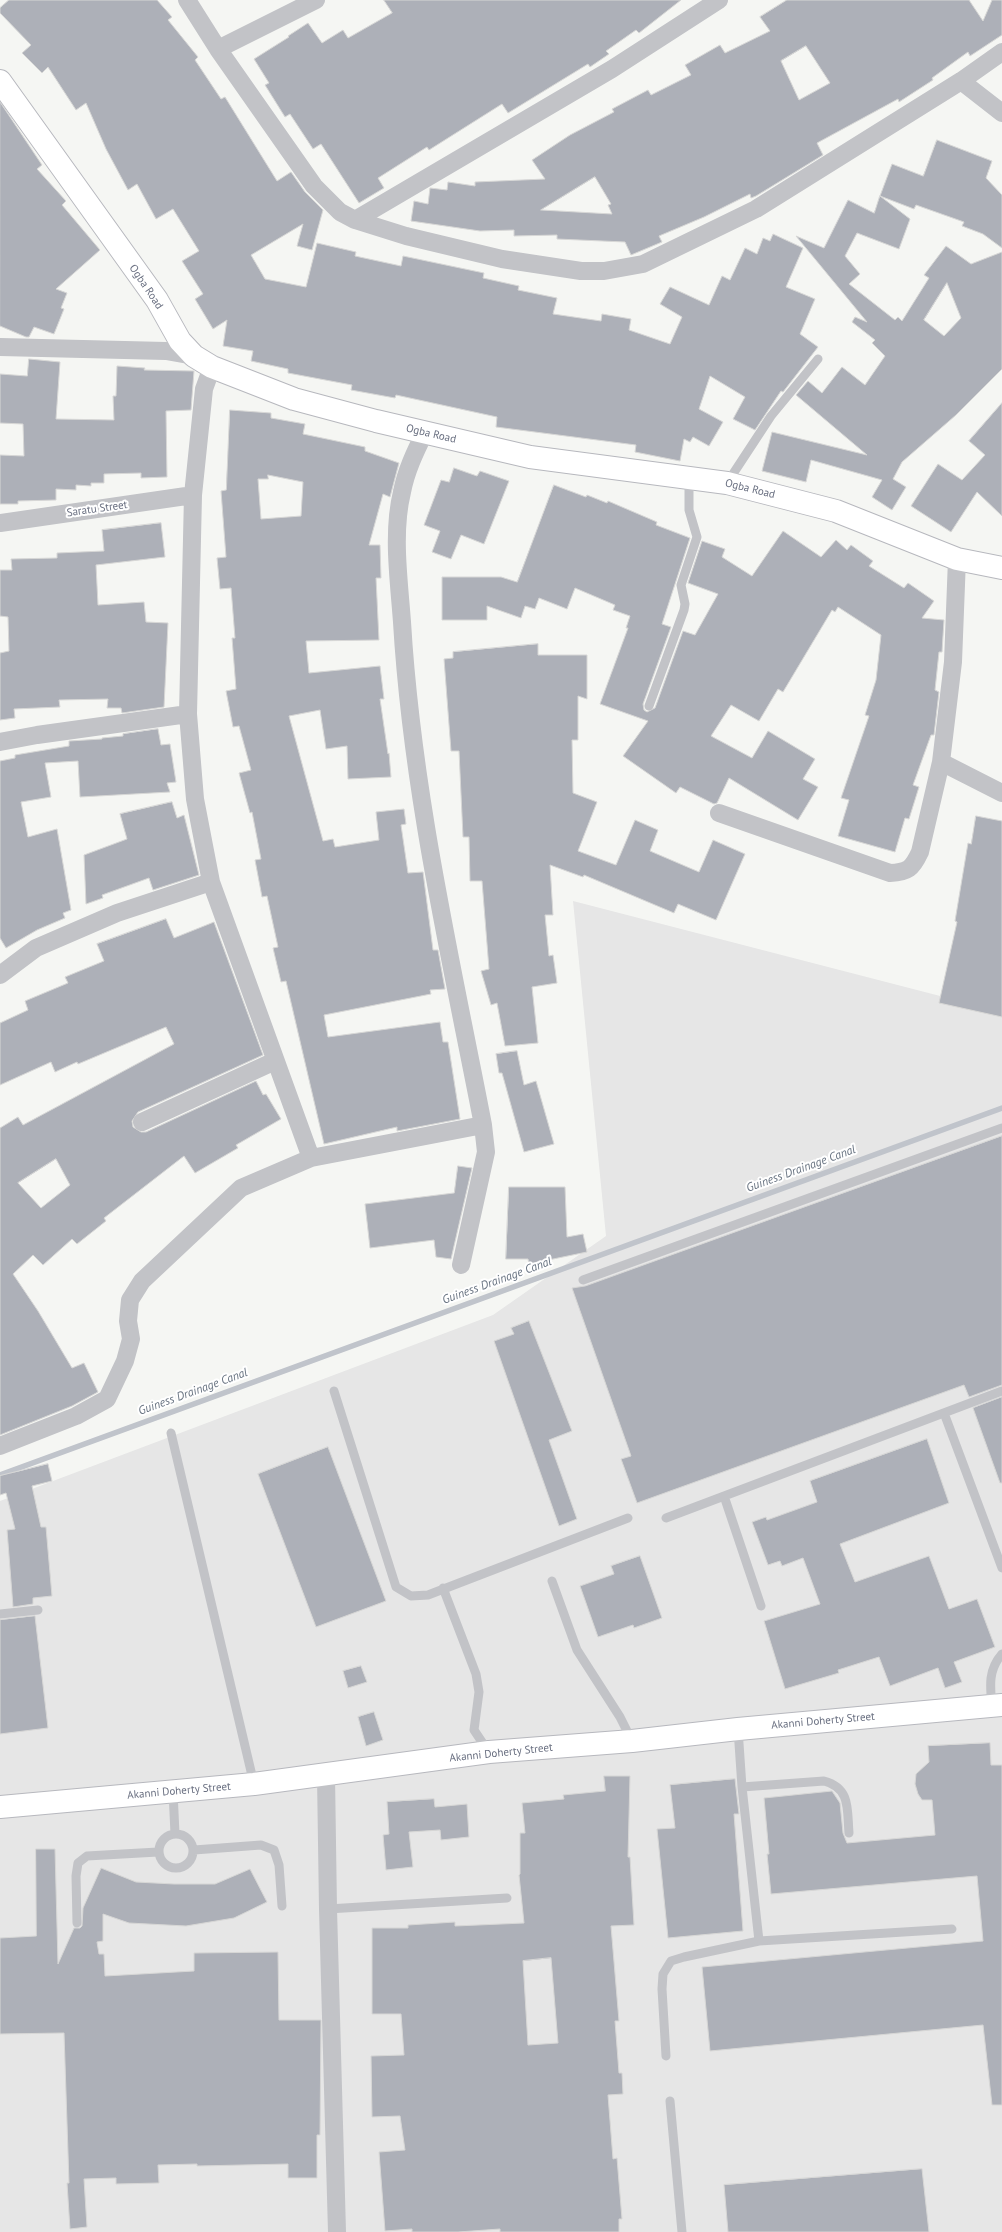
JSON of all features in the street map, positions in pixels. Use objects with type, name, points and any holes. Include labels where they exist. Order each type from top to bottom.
[{"type":"main road","name":"Ogba Road","points":[[0,81],[157,300],[180,341],[203,362],[294,399],[530,457],[727,483],[836,512],[957,559],[1002,568]]},
{"type":"main road","name":"Akanni Doherty Street","points":[[0,1807],[173,1792],[326,1776],[489,1752],[632,1741],[738,1729],[997,1705]]},
{"type":"street","points":[[187,0],[218,49],[314,186],[340,212],[355,220],[406,236],[502,260],[581,271],[624,269],[643,264],[756,209],[962,81],[1002,52]]},
{"type":"street","points":[[218,49],[316,0]]},
{"type":"street","points":[[355,220],[612,68],[719,0]]},
{"type":"street","points":[[962,81],[1002,113]]},
{"type":"street","points":[[0,346],[166,351],[203,362],[204,389],[193,495],[188,714],[195,799],[211,882],[311,1158]]},
{"type":"street","points":[[425,432],[412,460],[401,492],[397,528],[404,664],[428,842],[483,1126],[486,1152],[461,1265]]},
{"type":"street","name":"Saratu Street","points":[[0,523],[193,495]]},
{"type":"street","points":[[719,813],[890,873],[905,872],[914,864],[920,852],[941,762],[953,662],[957,559]]},
{"type":"street","points":[[0,742],[37,734],[188,714]]},
{"type":"street","points":[[941,762],[1002,793]]},
{"type":"street","points":[[0,975],[36,948],[117,913],[211,882]]},
{"type":"street","points":[[142,1122],[275,1061]]},
{"type":"street","points":[[0,1446],[76,1416],[106,1399],[125,1361],[131,1339],[128,1321],[130,1300],[142,1281],[241,1188],[311,1158],[483,1126]]},
{"type":"street","points":[[326,1776],[328,1909],[337,2232]]},
{"type":"lane","points":[[727,483],[771,416],[818,359]]},
{"type":"lane","points":[[649,706],[685,604],[681,585],[696,537],[689,510],[689,479]]},
{"type":"lane","points":[[583,1280],[1002,1128]]},
{"type":"lane","points":[[334,1391],[396,1587],[411,1596],[428,1595],[628,1518]]},
{"type":"lane","points":[[666,1518],[1002,1391]]},
{"type":"lane","points":[[944,1413],[1002,1568]]},
{"type":"lane","points":[[171,1433],[254,1784]]},
{"type":"lane","points":[[724,1496],[761,1606]]},
{"type":"lane","points":[[552,1581],[577,1650],[620,1717],[632,1741]]},
{"type":"lane","points":[[443,1588],[476,1674],[479,1692],[474,1730],[489,1752]]},
{"type":"lane","points":[[0,1614],[38,1610]]},
{"type":"lane","points":[[997,1705],[989,1680],[995,1662],[1002,1654]]},
{"type":"lane","points":[[738,1729],[742,1787],[759,1941]]},
{"type":"lane","points":[[742,1787],[824,1781],[834,1784],[843,1792],[847,1805],[849,1833]]},
{"type":"lane","points":[[173,1792],[175,1834]]},
{"type":"lane","points":[[175,1834],[188,1838],[194,1850],[189,1863],[177,1869],[164,1864],[158,1852],[163,1839],[175,1834]]},
{"type":"lane","points":[[194,1850],[261,1845],[274,1850],[278,1865],[282,1906]]},
{"type":"lane","points":[[77,1923],[76,1876],[78,1863],[87,1856],[158,1852]]},
{"type":"lane","points":[[328,1909],[507,1898]]},
{"type":"lane","points":[[666,2056],[662,1989],[664,1974],[671,1961],[684,1956],[759,1941],[952,1928]]},
{"type":"lane","points":[[670,2102],[682,2232]]},
{"type":"shaded area","points":[[573,901],[1002,1012],[1002,2232],[0,2232],[0,1501],[493,1315],[606,1236]]},
{"type":"building","points":[[9,0],[157,0],[172,17],[168,20],[198,57],[195,60],[221,99],[225,97],[277,181],[291,172],[305,192],[323,210],[312,250],[297,246],[303,224],[251,255],[265,279],[306,287],[317,243],[356,252],[355,256],[401,266],[403,256],[484,273],[483,278],[519,286],[518,290],[557,298],[553,314],[601,321],[602,314],[631,319],[629,330],[670,344],[682,317],[660,304],[670,287],[709,305],[722,276],[730,280],[745,248],[757,254],[763,238],[770,241],[773,234],[803,248],[786,287],[815,299],[800,334],[818,347],[783,392],[781,391],[755,430],[733,419],[745,397],[710,376],[699,409],[723,422],[709,446],[693,437],[690,442],[684,439],[680,461],[635,452],[636,445],[496,427],[497,417],[396,395],[395,398],[351,390],[352,385],[288,373],[288,369],[251,361],[253,351],[223,346],[227,320],[213,329],[195,299],[203,294],[182,261],[199,251],[173,209],[156,219],[137,184],[128,190],[106,149],[86,103],[76,110],[48,67],[42,73],[22,53],[31,45],[0,13],[0,8]]},
{"type":"building","points":[[384,0],[681,0],[639,33],[636,30],[606,51],[609,54],[590,67],[588,64],[508,113],[502,104],[429,150],[427,147],[378,178],[384,188],[359,203],[321,144],[313,149],[290,114],[285,117],[265,85],[269,83],[254,59],[308,23],[322,43],[343,30],[348,38],[392,13]]},
{"type":"building","points":[[787,0],[969,0],[983,21],[992,0],[1002,0],[1002,35],[970,56],[968,52],[932,78],[933,80],[899,102],[898,99],[817,143],[823,155],[756,196],[751,198],[750,194],[704,217],[659,236],[662,242],[631,255],[625,242],[557,239],[557,235],[514,236],[514,230],[480,231],[411,221],[414,201],[428,204],[430,188],[447,190],[448,182],[475,186],[475,182],[545,179],[532,160],[570,135],[614,112],[612,109],[648,90],[651,95],[691,75],[685,65],[720,45],[725,53],[770,31],[760,17]],"holes":[[[806,46],[830,83],[799,100],[781,61]],[[595,177],[611,204],[608,205],[612,214],[541,210]]]},
{"type":"building","points":[[0,102],[42,165],[37,169],[66,201],[62,205],[100,250],[56,289],[67,293],[61,308],[64,309],[54,334],[34,327],[29,337],[26,337],[0,326]]},
{"type":"building","points":[[937,140],[992,161],[986,178],[1002,195],[1002,248],[983,234],[962,226],[964,222],[916,205],[914,209],[880,196],[892,164],[923,176]]},
{"type":"building","points":[[880,196],[910,219],[899,249],[857,233],[845,256],[860,274],[849,284],[895,320],[898,317],[902,321],[929,278],[924,275],[946,246],[971,264],[1002,252],[1002,369],[956,415],[902,462],[893,479],[906,487],[892,510],[872,497],[882,480],[811,460],[806,482],[762,471],[772,432],[867,455],[796,395],[808,381],[822,393],[842,367],[865,385],[885,356],[872,343],[875,340],[852,322],[855,317],[867,322],[796,236],[824,248],[848,200],[874,213]],"holes":[[[947,283],[961,318],[944,336],[924,320]]]},
{"type":"building","points":[[29,359],[60,362],[56,419],[114,420],[113,396],[116,396],[117,366],[145,368],[144,370],[194,371],[191,410],[166,411],[167,477],[141,478],[141,473],[104,474],[104,483],[91,483],[91,486],[76,485],[76,490],[56,489],[56,500],[18,501],[18,504],[0,504],[0,455],[24,456],[23,424],[0,423],[0,374],[27,376]]},
{"type":"building","points":[[1002,403],[1002,516],[977,492],[951,532],[911,506],[938,464],[962,480],[985,455],[969,441]]},
{"type":"building","points":[[230,410],[271,413],[271,418],[305,424],[303,434],[365,447],[365,451],[399,463],[390,497],[383,494],[369,545],[380,545],[381,578],[376,578],[379,640],[306,641],[309,673],[380,666],[384,699],[380,699],[388,754],[389,753],[391,777],[348,779],[347,746],[326,749],[320,710],[289,716],[323,841],[333,839],[335,847],[379,840],[376,812],[404,809],[406,824],[401,825],[408,873],[423,872],[433,950],[438,950],[445,989],[430,990],[431,994],[324,1015],[328,1037],[440,1022],[443,1042],[448,1042],[460,1119],[397,1131],[397,1127],[324,1144],[286,981],[281,982],[273,948],[278,947],[267,896],[262,897],[255,860],[261,859],[252,812],[250,813],[239,773],[251,770],[239,726],[233,727],[226,691],[236,689],[232,638],[235,638],[231,588],[220,589],[217,558],[226,557],[221,491],[226,490]],"holes":[[[268,475],[303,482],[301,516],[261,519],[258,479],[268,479]]]},
{"type":"building","points":[[454,468],[477,476],[480,471],[509,481],[484,544],[461,535],[451,559],[432,552],[440,531],[424,525],[441,480],[449,482]]},
{"type":"building","points":[[554,485],[586,497],[587,495],[607,503],[608,501],[657,522],[656,525],[690,538],[662,624],[671,627],[643,704],[644,710],[647,712],[655,708],[683,631],[695,635],[718,594],[688,583],[702,541],[725,549],[722,557],[752,576],[783,531],[821,557],[836,540],[847,550],[851,545],[873,561],[869,566],[904,588],[908,583],[934,601],[922,618],[944,620],[942,652],[939,652],[935,690],[939,692],[934,735],[931,735],[913,785],[919,787],[909,819],[905,818],[895,852],[838,836],[849,800],[841,798],[869,716],[865,715],[876,680],[881,635],[838,607],[835,612],[832,610],[783,692],[778,689],[759,721],[731,705],[711,736],[752,758],[768,731],[815,759],[803,779],[818,787],[798,820],[729,778],[717,803],[714,804],[680,787],[676,793],[623,756],[648,721],[600,704],[628,628],[626,628],[630,616],[613,610],[615,605],[575,588],[567,609],[539,598],[535,609],[525,606],[521,618],[487,606],[487,620],[442,620],[442,577],[501,577],[517,582]]},
{"type":"building","points":[[161,523],[165,557],[96,565],[98,605],[144,602],[146,622],[168,623],[164,707],[122,713],[121,708],[107,708],[108,699],[59,700],[60,707],[14,709],[15,718],[0,720],[0,653],[9,651],[8,617],[0,616],[0,570],[12,570],[11,559],[57,558],[57,553],[104,551],[102,530]]},
{"type":"building","points":[[538,644],[538,655],[587,655],[587,699],[578,696],[578,740],[572,740],[573,793],[597,802],[578,851],[616,865],[635,820],[658,830],[650,851],[699,872],[713,840],[745,854],[716,920],[678,904],[674,913],[584,875],[583,877],[550,865],[553,915],[545,915],[549,956],[553,955],[557,983],[532,987],[538,1043],[505,1046],[497,1003],[491,1005],[481,971],[489,969],[482,881],[470,881],[469,837],[463,837],[459,751],[451,751],[444,659],[453,658],[453,652]]},
{"type":"building","points":[[158,729],[161,745],[170,744],[176,782],[167,783],[170,792],[80,797],[78,761],[45,763],[51,797],[21,802],[28,837],[57,829],[71,910],[63,913],[65,918],[37,930],[6,948],[0,938],[0,761],[15,758],[15,755],[69,746],[69,741],[102,739],[123,736],[123,734]]},
{"type":"building","points":[[172,802],[177,818],[184,815],[199,875],[153,890],[149,878],[102,895],[103,898],[86,904],[84,855],[127,839],[120,814]]},
{"type":"building","points":[[976,816],[1002,821],[1002,1017],[939,1003],[957,922],[955,921],[968,843],[971,844]]},
{"type":"building","points":[[166,919],[174,938],[214,922],[263,1055],[138,1112],[132,1121],[133,1127],[141,1132],[146,1132],[256,1081],[263,1095],[266,1094],[281,1119],[236,1145],[238,1148],[195,1173],[184,1156],[104,1218],[106,1221],[77,1244],[72,1239],[43,1265],[33,1255],[13,1274],[38,1311],[72,1368],[84,1363],[98,1392],[72,1406],[0,1435],[0,1128],[18,1117],[23,1125],[174,1044],[166,1027],[78,1064],[77,1062],[55,1072],[51,1062],[0,1085],[0,1023],[28,1010],[25,1001],[68,983],[65,977],[104,961],[97,944]],"holes":[[[56,1159],[70,1185],[41,1208],[18,1183]]]},
{"type":"building","points":[[517,1051],[524,1085],[536,1081],[554,1144],[524,1152],[502,1073],[499,1073],[496,1054]]},
{"type":"building","points":[[1002,1136],[1002,1385],[969,1397],[964,1385],[637,1503],[621,1459],[631,1456],[572,1288],[585,1286]]},
{"type":"building","points":[[458,1166],[472,1168],[451,1259],[436,1257],[434,1240],[370,1248],[365,1204],[454,1193]]},
{"type":"building","points":[[509,1187],[565,1187],[567,1237],[583,1234],[587,1252],[529,1264],[528,1259],[506,1259]]},
{"type":"building","points":[[529,1321],[572,1431],[549,1440],[577,1519],[559,1526],[494,1341],[514,1334],[511,1328]]},
{"type":"building","points":[[1002,1397],[1002,1483],[1000,1483],[973,1408]]},
{"type":"building","points":[[927,1439],[949,1503],[840,1544],[855,1582],[929,1556],[949,1609],[977,1599],[995,1647],[954,1662],[962,1682],[945,1688],[938,1668],[890,1686],[879,1657],[838,1670],[839,1673],[785,1689],[764,1621],[820,1604],[803,1558],[782,1566],[780,1561],[768,1565],[752,1522],[766,1517],[767,1520],[817,1502],[810,1481]]},
{"type":"building","points":[[328,1447],[386,1601],[316,1627],[258,1474]]},
{"type":"building","points":[[48,1464],[52,1481],[32,1486],[41,1527],[46,1527],[52,1596],[33,1598],[33,1604],[13,1607],[7,1530],[15,1529],[6,1493],[0,1495],[0,1476]]},
{"type":"building","points":[[640,1556],[662,1618],[634,1628],[633,1625],[598,1637],[580,1586],[614,1574],[611,1566]]},
{"type":"building","points":[[35,1616],[48,1728],[0,1734],[0,1620]]},
{"type":"building","points":[[361,1666],[367,1682],[348,1688],[343,1671]]},
{"type":"building","points":[[374,1712],[383,1740],[366,1746],[358,1717]]},
{"type":"building","points":[[990,1743],[991,1765],[1002,1765],[1002,2105],[992,2105],[983,2025],[710,2051],[702,1967],[983,1941],[977,1876],[771,1894],[764,1798],[832,1791],[840,1803],[843,1833],[847,1843],[935,1835],[932,1800],[922,1800],[918,1794],[915,1784],[916,1774],[929,1762],[928,1746]]},
{"type":"building","points":[[604,1776],[630,1776],[628,1857],[630,1857],[634,1925],[611,1926],[619,2021],[615,2021],[619,2073],[622,2073],[623,2094],[608,2095],[613,2159],[617,2158],[622,2219],[619,2219],[619,2232],[500,2232],[500,2229],[458,2232],[412,2232],[412,2229],[385,2231],[379,2152],[405,2150],[400,2116],[372,2117],[371,2056],[404,2055],[401,2014],[372,2014],[372,1928],[408,1928],[408,1925],[455,1922],[455,1926],[524,1923],[519,1875],[520,1833],[525,1833],[522,1803],[564,1799],[563,1795],[605,1791]],"holes":[[[551,1958],[558,2043],[528,2045],[523,1961]]]},
{"type":"building","points":[[735,1779],[739,1814],[734,1814],[743,1931],[668,1938],[657,1829],[675,1828],[670,1785]]},
{"type":"building","points":[[434,1799],[435,1807],[467,1804],[469,1837],[441,1840],[440,1830],[409,1832],[413,1867],[386,1870],[383,1835],[389,1834],[387,1802]]},
{"type":"building","points":[[36,1849],[55,1849],[58,1964],[74,1928],[80,1928],[82,1926],[83,1908],[101,1868],[136,1882],[174,1884],[215,1884],[250,1869],[267,1902],[234,1918],[186,1926],[129,1923],[103,1914],[103,1941],[97,1942],[99,1954],[104,1954],[105,1976],[194,1971],[194,1953],[278,1952],[279,2020],[321,2020],[320,2135],[317,2135],[317,2178],[288,2178],[288,2164],[197,2166],[197,2164],[158,2165],[159,2183],[116,2184],[116,2178],[84,2179],[87,2227],[70,2229],[67,2183],[69,2183],[64,2033],[0,2034],[0,1938],[36,1936]]},
{"type":"building","points":[[922,2169],[929,2232],[728,2232],[724,2185]]},
{"type":"waterway","name":"Guiness Drainage Canal","points":[[0,1475],[1002,1108]]}]
